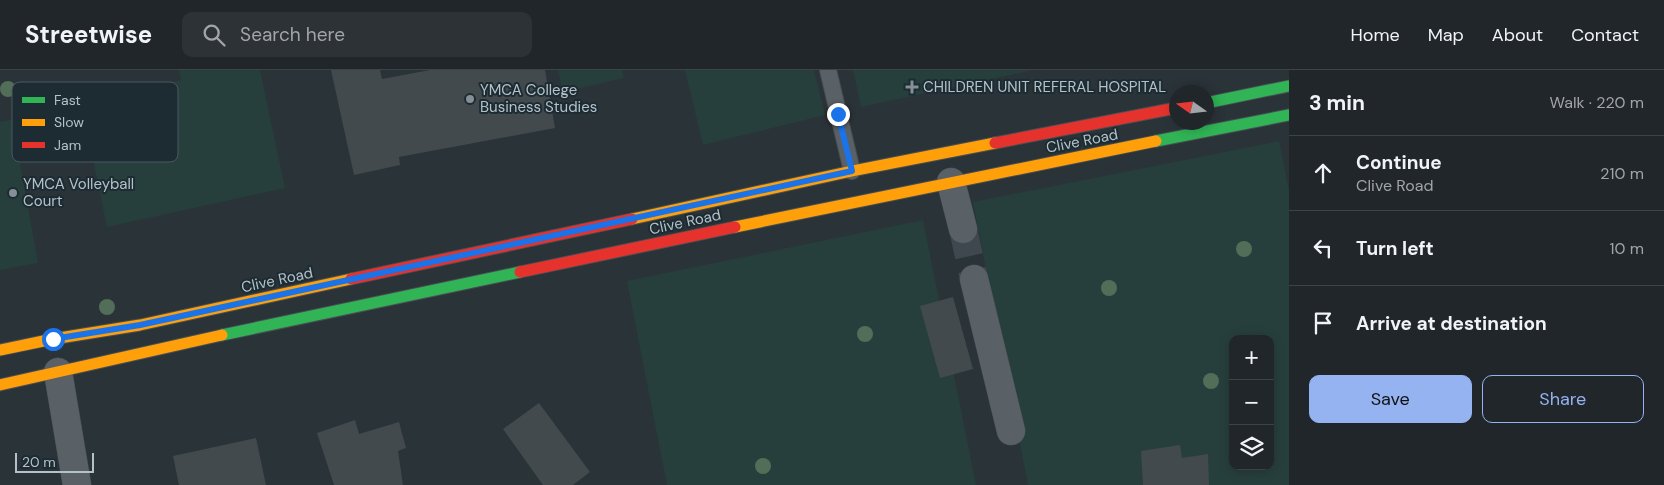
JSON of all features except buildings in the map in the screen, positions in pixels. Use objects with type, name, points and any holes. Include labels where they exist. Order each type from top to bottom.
[{"type":"street","points":[[1214,101],[1289,86]]},
{"type":"street","name":"Clive Road","points":[[0,350],[53,339],[140,325],[852,171],[1169,109]]},
{"type":"street","name":"Clive Road","points":[[0,385],[156,349],[630,248],[1289,115]]},
{"type":"street","points":[[951,182],[964,229]]},
{"type":"street","points":[[974,279],[1011,431]]},
{"type":"street","points":[[58,372],[77,485]]},
{"type":"lane","points":[[828,70],[852,171]]},
{"type":"green space","points":[[179,70],[260,70],[285,188],[107,227],[93,162],[178,162],[178,82],[172,82],[181,80]]},
{"type":"green space","points":[[558,70],[622,70],[624,78],[563,92]]},
{"type":"green space","points":[[685,70],[814,70],[825,115],[703,145]]},
{"type":"green space","points":[[853,70],[1033,70],[861,107]]},
{"type":"green space","name":"YMCA Volleyball Court","points":[[12,120],[12,162],[20,162],[38,263],[0,270],[0,122]]},
{"type":"green space","points":[[1279,141],[1289,191],[1289,485],[1028,485],[973,202]]},
{"type":"green space","points":[[923,220],[976,485],[667,485],[627,281]]},
{"type":"tunnel","points":[[963,229],[974,279]]},
{"type":"traffic: fast","points":[[1214,101],[1289,86]]},
{"type":"traffic: fast","points":[[1156,141],[1289,115]]},
{"type":"traffic: fast","points":[[222,335],[520,272]]},
{"type":"traffic: slow","points":[[735,227],[1156,141]]},
{"type":"traffic: slow","points":[[632,219],[852,171],[995,143]]},
{"type":"traffic: slow","points":[[0,350],[53,339],[140,325],[351,279]]},
{"type":"traffic: slow","points":[[0,385],[222,335]]},
{"type":"traffic: jam","points":[[995,143],[1169,109]]},
{"type":"traffic: jam","points":[[351,279],[632,219]]},
{"type":"traffic: jam","points":[[520,272],[735,227]]},
{"type":"place","name":"CHILDREN UNIT REFERAL HOSPITAL","points":[[912,87]]},
{"type":"place","name":"YMCA College Business Studies","points":[[470,99]]},
{"type":"place","name":"YMCA Volleyball Court","points":[[13,193]]},
{"type":"route","points":[[53,339],[140,325],[852,171],[838,114]]}]
